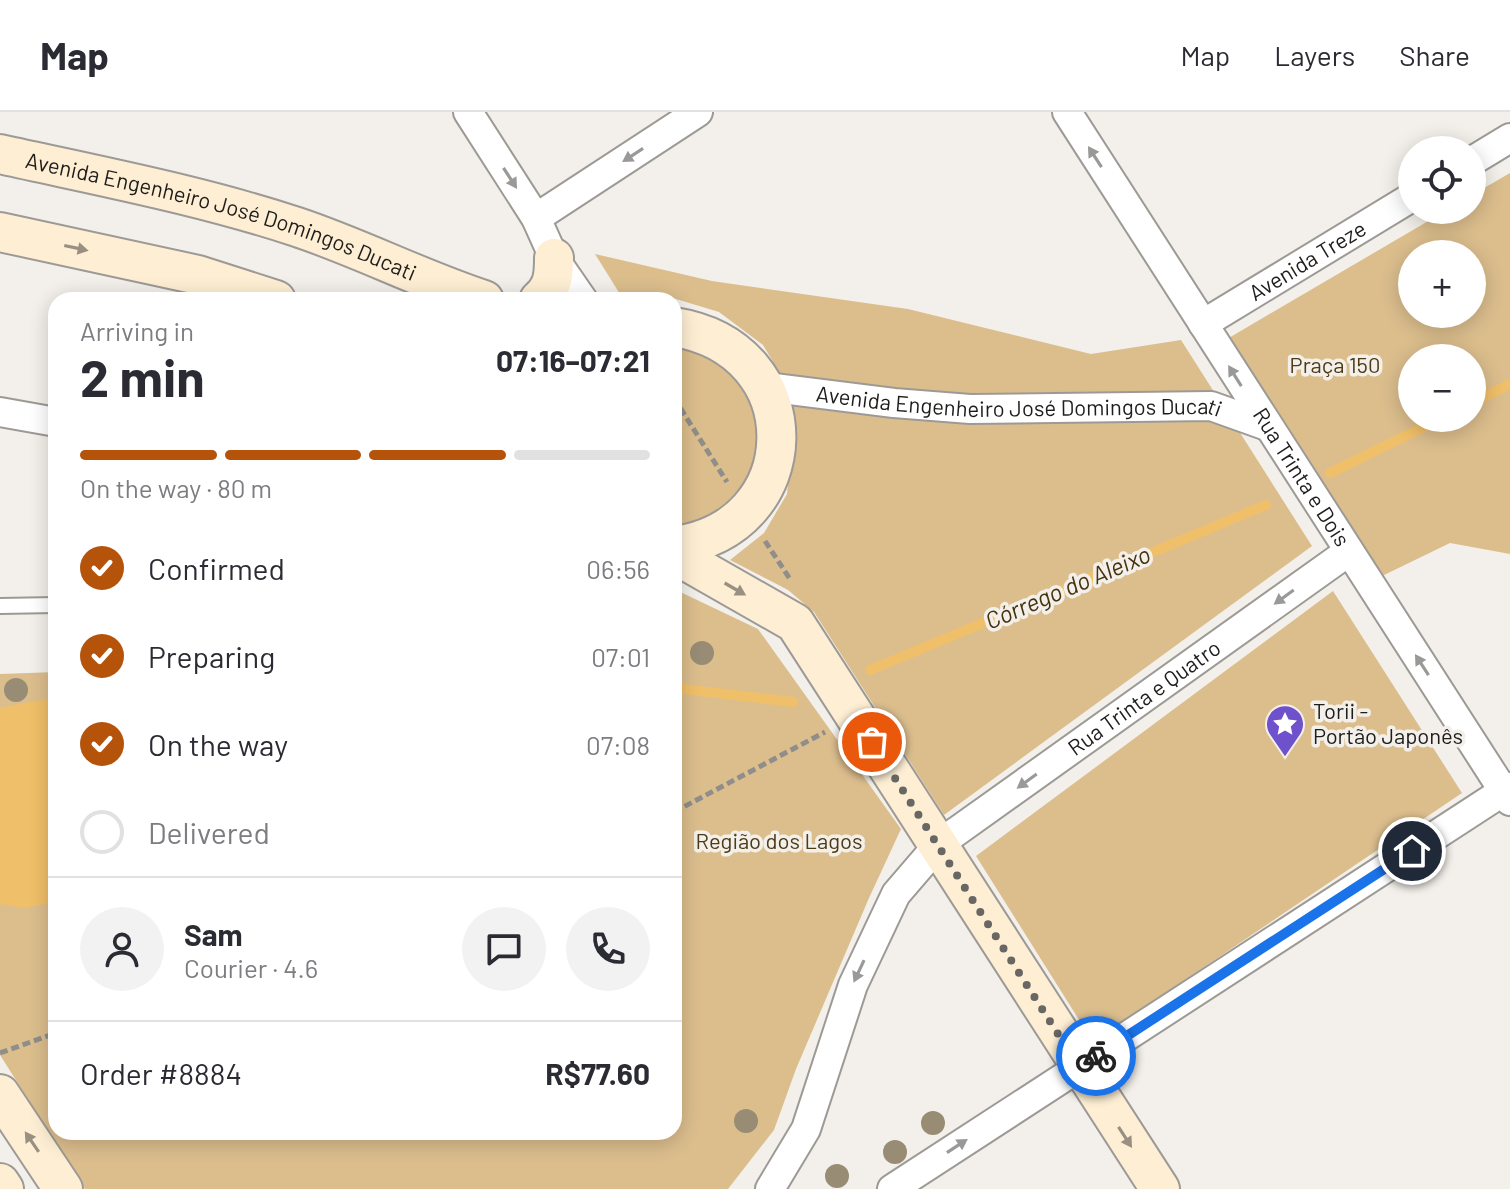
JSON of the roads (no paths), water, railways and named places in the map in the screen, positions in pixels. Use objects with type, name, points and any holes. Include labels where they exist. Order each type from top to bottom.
[{"type":"main road","name":"Avenida Engenheiro José Domingos Ducati","points":[[0,154],[174,193],[297,227],[459,292]]},
{"type":"main road","points":[[0,232],[198,275],[251,292]]},
{"type":"main road","points":[[547,292],[554,276],[554,258]]},
{"type":"main road","points":[[682,328],[701,331],[732,347],[757,372],[766,387],[777,438],[771,473],[746,512],[729,528],[698,543],[682,545]]},
{"type":"main road","points":[[682,559],[795,623],[1160,1189]]},
{"type":"main road","points":[[0,1094],[63,1189]]},
{"type":"main road","points":[[0,1183],[4,1189]]},
{"type":"street","points":[[468,112],[536,218],[554,258],[577,292]]},
{"type":"street","points":[[536,218],[698,112]]},
{"type":"street","name":"Rua Trinta e Dois","points":[[1067,112],[1348,552],[1508,793]]},
{"type":"street","points":[[1486,153],[1510,138]]},
{"type":"street","name":"Avenida Treze","points":[[1203,324],[1398,206]]},
{"type":"street","name":"Avenida Engenheiro José Domingos Ducati","points":[[766,387],[970,409],[1211,406],[1267,426]]},
{"type":"street","points":[[0,412],[48,421]]},
{"type":"street","name":"Rua Trinta e Quatro","points":[[770,1189],[806,1129],[853,985],[896,894],[939,844],[1348,552]]},
{"type":"street","points":[[892,1189],[1508,793]]},
{"type":"lane","points":[[0,606],[48,605]]},
{"type":"waterway","name":"Córrego do Aleixo","points":[[1486,396],[1510,384]]},
{"type":"waterway","name":"Córrego do Aleixo","points":[[1330,473],[1413,432]]},
{"type":"waterway","name":"Córrego do Aleixo","points":[[870,670],[1266,505]]},
{"type":"waterway","name":"Córrego do Aleixo","points":[[682,689],[793,702]]},
{"type":"place","name":"Torii - Portão Japonês","points":[[1285,758]]},
{"type":"park label","name":"Praça 150","points":[[1335,365]]},
{"type":"park label","name":"Região dos Lagos","points":[[779,841]]}]
